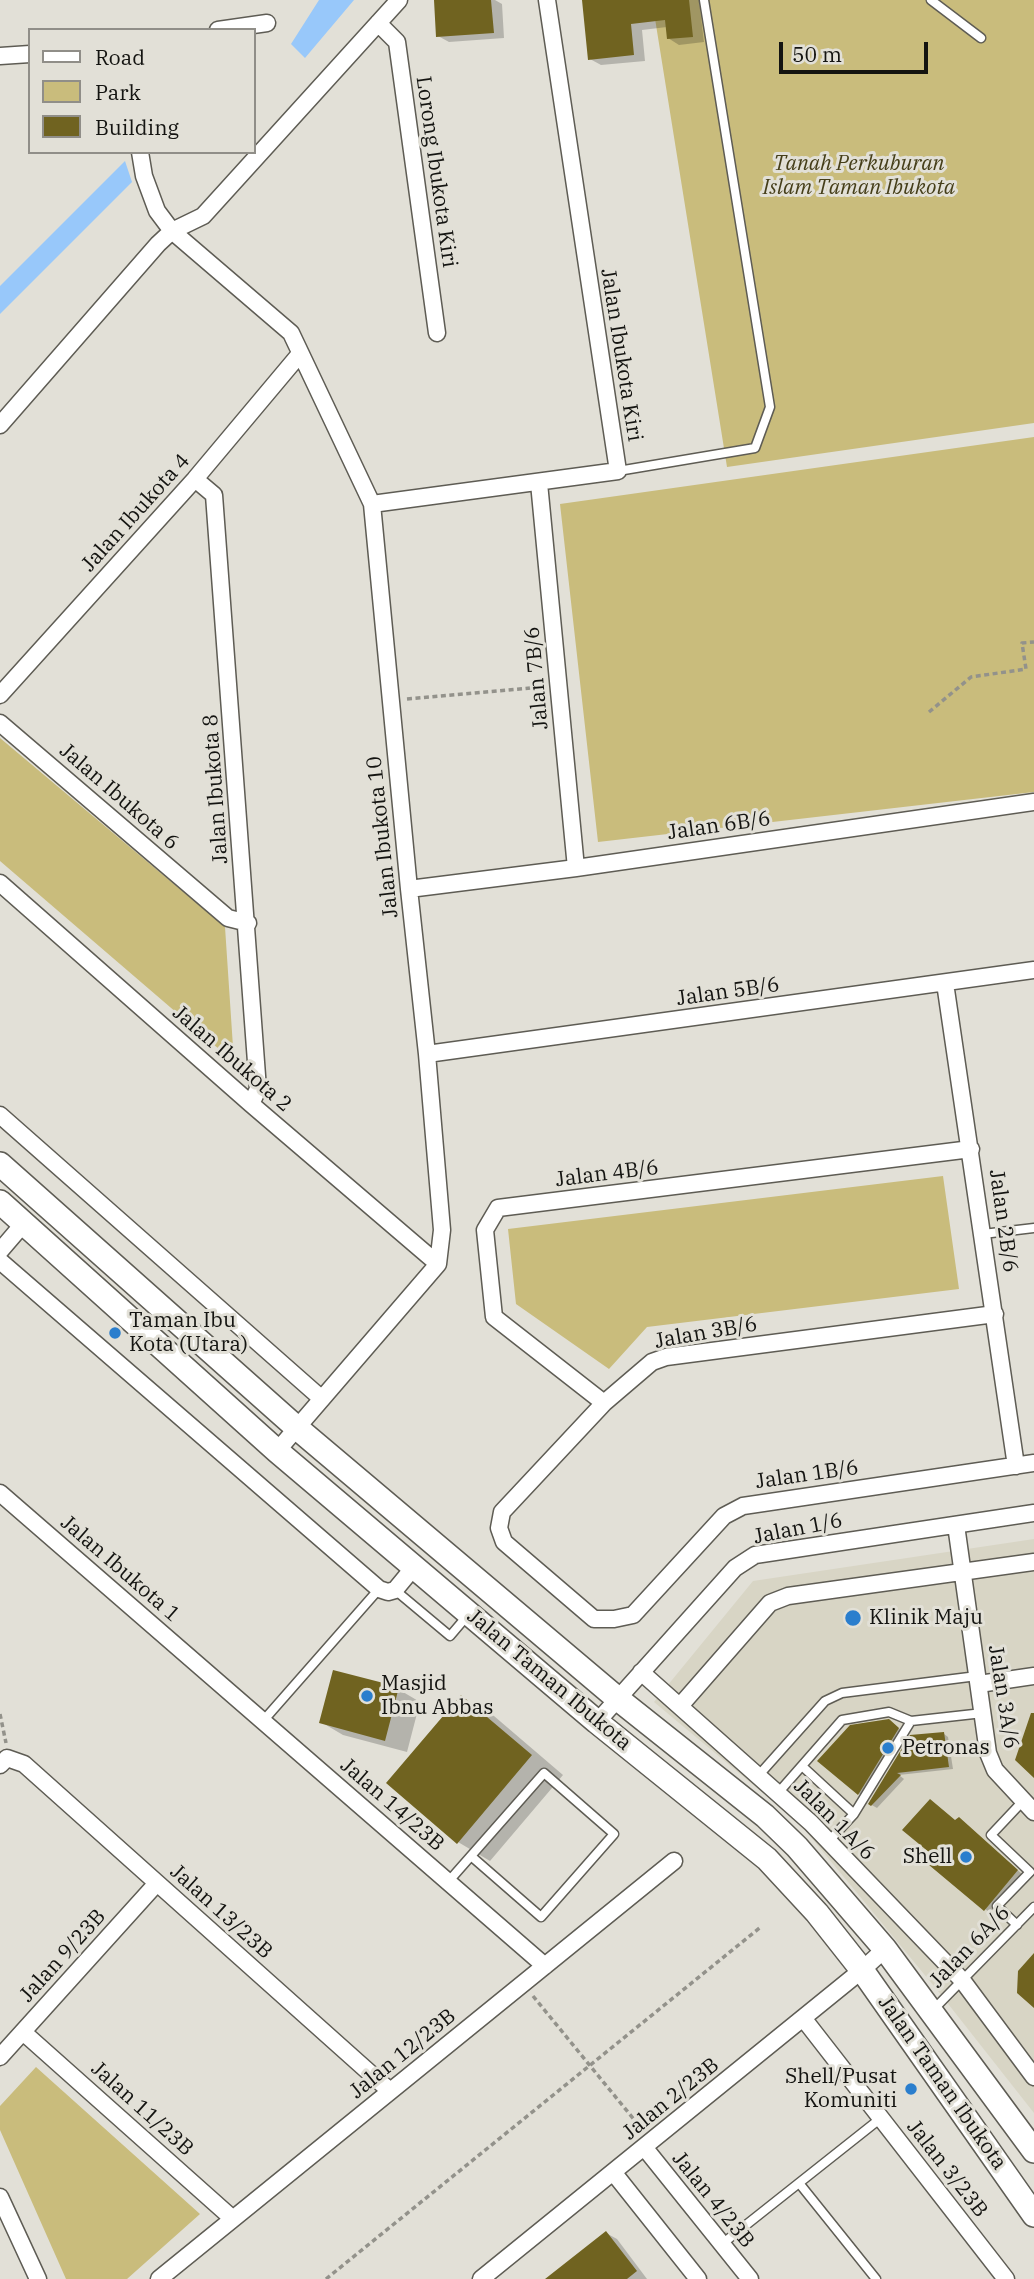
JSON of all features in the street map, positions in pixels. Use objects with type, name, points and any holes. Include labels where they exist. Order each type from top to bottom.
[{"type":"main road","name":"Jalan Taman Ibukota","points":[[0,1164],[297,1427],[618,1699],[765,1816],[797,1847],[885,1949],[1034,2151]]},
{"type":"main road","name":"Jalan Taman Ibukota","points":[[0,1202],[277,1451],[597,1722],[767,1859],[817,1913],[862,1970],[1034,2215]]},
{"type":"street","points":[[0,425],[158,244],[172,231],[203,216],[400,0]]},
{"type":"street","name":"Jalan Ibukota Kiri","points":[[372,504],[618,471],[547,0]]},
{"type":"street","points":[[232,28],[267,23]]},
{"type":"street","name":"Lorong Ibukota Kiri","points":[[378,23],[397,43],[436,333]]},
{"type":"street","points":[[0,56],[28,54]]},
{"type":"street","name":"Jalan Ibukota 10","points":[[140,154],[144,176],[157,211],[172,231],[291,333],[299,355],[372,504],[427,1054],[442,1230],[438,1264]]},
{"type":"street","name":"Jalan Ibukota 4","points":[[0,695],[195,479],[299,355]]},
{"type":"street","name":"Jalan Ibukota 8","points":[[195,479],[214,495],[258,1089],[251,1104]]},
{"type":"street","name":"Jalan 7B/6","points":[[539,483],[576,868]]},
{"type":"street","name":"Jalan Ibukota 6","points":[[0,723],[228,918],[247,923]]},
{"type":"street","name":"Jalan 6B/6","points":[[409,890],[1034,802]]},
{"type":"street","name":"Jalan Ibukota 2","points":[[0,883],[438,1264]]},
{"type":"street","name":"Jalan 5B/6","points":[[427,1054],[1034,970]]},
{"type":"street","name":"Jalan 2B/6","points":[[945,983],[1016,1465]]},
{"type":"street","points":[[0,1115],[322,1399]]},
{"type":"street","name":"Jalan 4B/6","points":[[604,1403],[494,1317],[485,1230],[498,1208],[971,1149]]},
{"type":"street","points":[[0,1251],[24,1223]]},
{"type":"street","points":[[0,1261],[387,1589],[414,1567]]},
{"type":"street","points":[[277,1451],[438,1264]]},
{"type":"street","name":"Jalan 3B/6","points":[[557,1589],[504,1542],[499,1528],[502,1512],[604,1403],[652,1362],[666,1357],[995,1314]]},
{"type":"street","name":"Jalan 1B/6","points":[[557,1589],[594,1619],[633,1615],[724,1516],[743,1506],[1034,1463]]},
{"type":"street","name":"Jalan Ibukota 1","points":[[0,1493],[212,1677]]},
{"type":"street","name":"Jalan 1/6","points":[[597,1722],[735,1568],[755,1556],[1034,1513]]},
{"type":"street","name":"Jalan 3A/6","points":[[956,1525],[988,1753],[995,1770],[1029,1807]]},
{"type":"street","points":[[680,1706],[770,1603],[788,1596],[1034,1562]]},
{"type":"street","name":"Jalan 1A/6","points":[[641,1672],[811,1823],[962,1980],[1034,2077]]},
{"type":"street","points":[[978,1680],[1034,1676]]},
{"type":"street","name":"Jalan 14/23B","points":[[212,1677],[545,1966]]},
{"type":"street","name":"Jalan 13/23B","points":[[4,1761],[23,1764],[390,2091]]},
{"type":"street","name":"Jalan 12/23B","points":[[159,2279],[674,1861]]},
{"type":"street","name":"Jalan 9/23B","points":[[0,2057],[157,1883]]},
{"type":"street","name":"Jalan 2/23B","points":[[481,2279],[885,1949]]},
{"type":"street","name":"Jalan 3/23B","points":[[803,2018],[1006,2279]]},
{"type":"street","name":"Jalan 11/23B","points":[[23,2032],[233,2219]]},
{"type":"street","name":"Jalan 4/23B","points":[[648,2144],[750,2279]]},
{"type":"street","points":[[613,2172],[698,2279]]},
{"type":"street","points":[[0,2197],[38,2279]]},
{"type":"lane","points":[[618,471],[755,448],[770,407],[704,0]]},
{"type":"lane","points":[[931,0],[981,37]]},
{"type":"lane","points":[[983,1234],[1034,1227]]},
{"type":"lane","points":[[263,1721],[387,1589],[450,1636],[469,1614]]},
{"type":"lane","points":[[758,1776],[825,1701],[842,1693],[978,1680]]},
{"type":"lane","points":[[778,1793],[842,1720],[889,1712],[911,1721],[983,1713]]},
{"type":"lane","points":[[828,1842],[854,1814],[911,1721]]},
{"type":"lane","points":[[802,1766],[854,1814]]},
{"type":"lane","points":[[448,1882],[544,1773],[614,1834],[541,1917],[471,1856]]},
{"type":"lane","points":[[1017,1925],[998,1906],[1030,1872],[991,1835],[1029,1807]]},
{"type":"lane","name":"Jalan 6A/6","points":[[932,2012],[1034,1907]]},
{"type":"lane","points":[[722,2244],[881,2118]]},
{"type":"lane","points":[[799,2183],[876,2279]]},
{"type":"path","points":[[929,712],[971,677],[1026,669],[1022,643],[1034,642]]},
{"type":"path","points":[[391,701],[558,686]]},
{"type":"path","points":[[0,1714],[4,1761]]},
{"type":"path","points":[[326,2279],[762,1926]]},
{"type":"path","points":[[523,1984],[590,2066],[648,2144]]},
{"type":"shaded area","points":[[1034,1539],[1034,2113],[938,1991],[800,1824],[654,1702],[753,1581]]},
{"type":"green space","name":"Tanah Perkuburan Islam Taman Ibukota","points":[[652,0],[1034,0],[1034,423],[727,467]]},
{"type":"green space","points":[[1034,437],[1034,792],[598,842],[560,504]]},
{"type":"green space","points":[[0,738],[225,927],[234,1062],[0,861]]},
{"type":"green space","points":[[943,1176],[959,1289],[647,1327],[609,1369],[516,1304],[508,1229]]},
{"type":"green space","points":[[36,2067],[200,2214],[127,2279],[66,2279],[0,2130],[0,2106]]},
{"type":"water","points":[[319,0],[354,0],[305,58],[291,44]]},
{"type":"water","points":[[125,161],[132,182],[0,314],[0,286]]},
{"type":"building","points":[[434,0],[491,0],[494,33],[436,37]]},
{"type":"building","points":[[582,0],[689,0],[693,37],[667,39],[665,20],[631,24],[634,55],[588,60]]},
{"type":"building","points":[[333,1670],[399,1687],[385,1741],[319,1723]]},
{"type":"building","points":[[461,1695],[532,1755],[457,1844],[386,1783]]},
{"type":"building","points":[[1031,1713],[1034,1713],[1034,1778],[1015,1760]]},
{"type":"building","points":[[889,1719],[899,1728],[858,1795],[817,1761],[850,1725]]},
{"type":"building","points":[[944,1732],[949,1767],[897,1773],[901,1775],[871,1806],[868,1804],[910,1735]]},
{"type":"building","name":"Shell","points":[[930,1799],[955,1820],[959,1817],[1018,1870],[984,1911],[923,1860],[930,1853],[902,1830]]},
{"type":"building","points":[[1034,1953],[1034,2008],[1017,1993],[1018,1971]]},
{"type":"building","points":[[606,2231],[637,2271],[627,2279],[545,2279]]},
{"type":"place","name":"Taman Ibu Kota (Utara)","points":[[115,1333]]},
{"type":"place","name":"Klinik Maju","points":[[853,1618]]},
{"type":"place","name":"Masjid Ibnu Abbas","points":[[367,1696]]},
{"type":"place","name":"Petronas","points":[[888,1748]]},
{"type":"place","name":"Shell","points":[[966,1857]]},
{"type":"place","name":"Shell/Pusat Komuniti","points":[[911,2089]]}]
